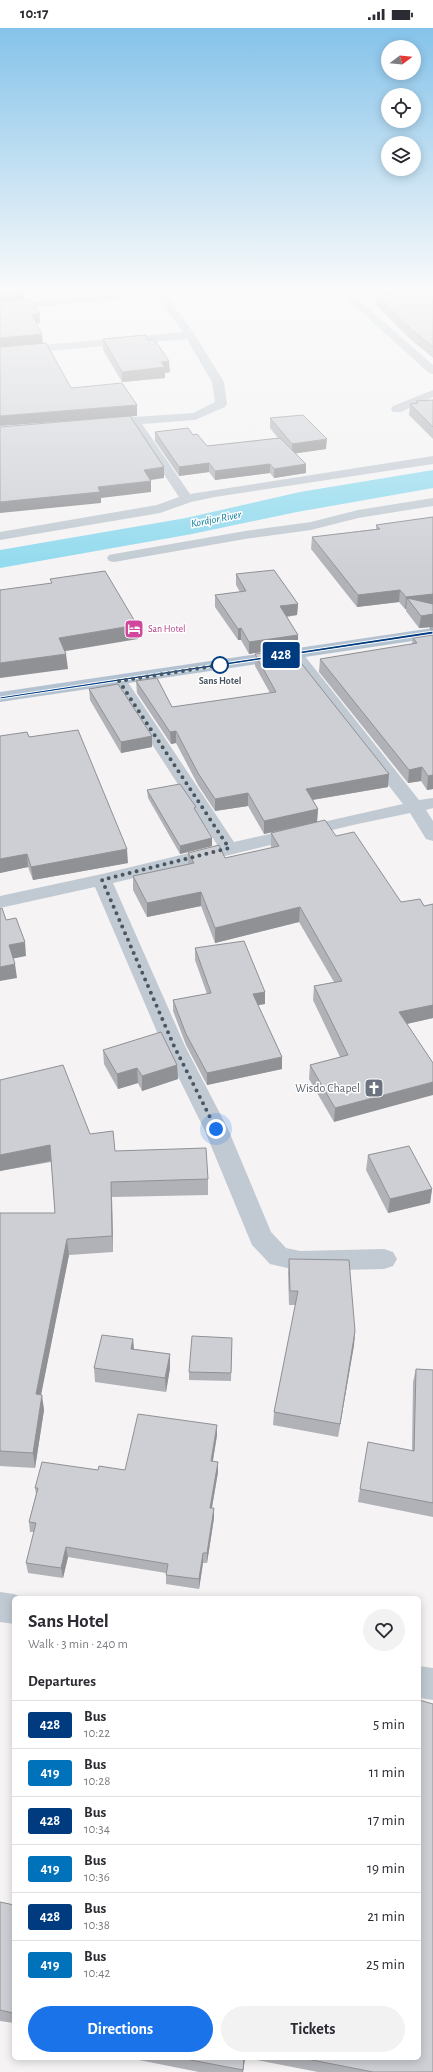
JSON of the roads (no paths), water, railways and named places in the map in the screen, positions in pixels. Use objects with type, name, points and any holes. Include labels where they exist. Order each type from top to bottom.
[{"type":"main road","points":[[0,697],[119,681],[294,653],[433,633]]},
{"type":"street","points":[[96,424],[195,416],[221,404],[218,383]]},
{"type":"street","points":[[397,409],[433,393]]},
{"type":"street","points":[[135,422],[187,499]]},
{"type":"street","points":[[0,536],[160,509],[187,499],[433,460]]},
{"type":"street","points":[[114,558],[245,535],[311,526],[358,514],[433,502]]},
{"type":"street","points":[[294,653],[414,806],[433,835]]},
{"type":"street","points":[[119,681],[229,848]]},
{"type":"street","points":[[0,902],[102,880],[229,848],[433,803]]},
{"type":"street","points":[[102,880],[174,1046],[216,1129],[260,1238],[279,1257],[300,1261],[384,1259]]},
{"type":"street","points":[[0,1607],[12,1609]]},
{"type":"street","points":[[421,1682],[433,1684]]},
{"type":"water","name":"Kordjor River","points":[[433,470],[433,488],[297,512],[192,534],[0,568],[0,550],[186,518],[300,492]]},
{"type":"place","name":"San Hotel","points":[[134,629]]},
{"type":"place","name":"Sans Hotel","points":[[220,665]]},
{"type":"place","name":"Wisdo Chapel","points":[[374,1088]]}]
